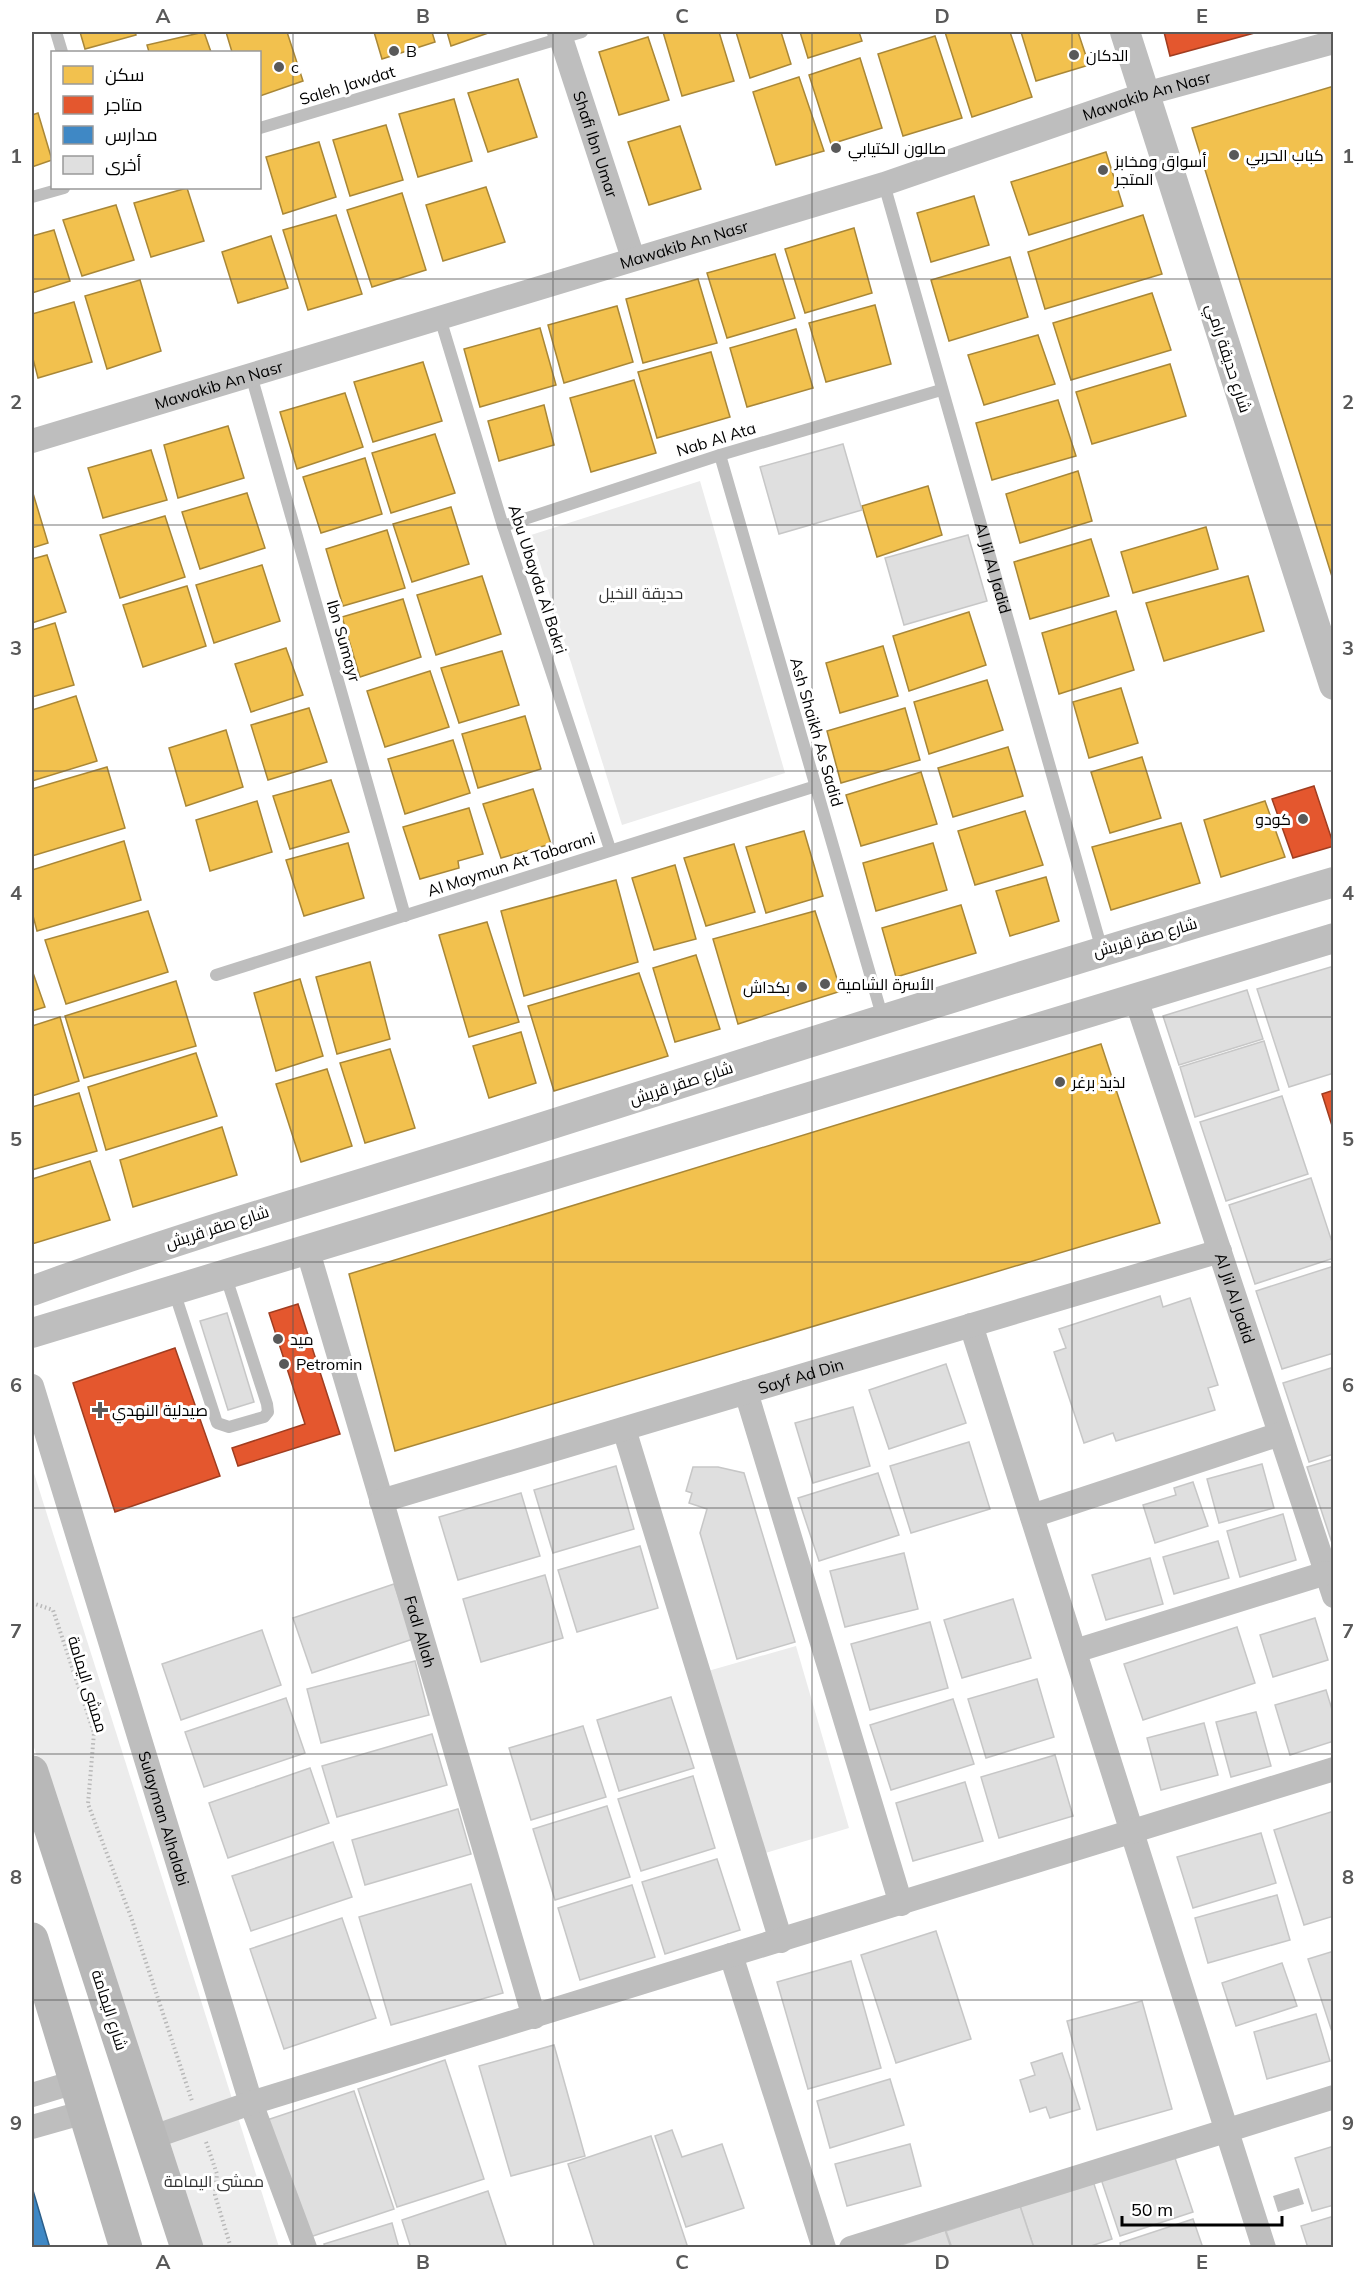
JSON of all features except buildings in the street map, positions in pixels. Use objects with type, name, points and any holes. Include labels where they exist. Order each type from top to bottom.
[{"type":"main road","name":"شارع اليمامة","points":[[32,1773],[44,1852],[153,2137],[187,2247]]},
{"type":"main road","points":[[32,1940],[126,2247]]},
{"type":"street","name":"شارع حديقة رامي","points":[[1125,32],[1334,684]]},
{"type":"street","name":"Shafi Ibn Umar","points":[[567,34],[633,258]]},
{"type":"street","name":"Mawakib An Nasr","points":[[32,441],[884,184],[1145,94],[1334,42]]},
{"type":"street","name":"شارع صقر قريش","points":[[32,1291],[274,1208],[423,1165],[1102,950],[1334,882]]},
{"type":"street","points":[[32,1333],[1334,938]]},
{"type":"street","name":"Al Jil Al Jadid","points":[[1136,999],[1334,1596]]},
{"type":"street","name":"Fadl Allah","points":[[307,1248],[534,2017]]},
{"type":"street","points":[[147,1251],[139,1274],[142,1287],[168,1291]]},
{"type":"street","name":"Sayf Ad Din","points":[[381,1502],[1220,1251]]},
{"type":"street","points":[[95,1268],[119,1278],[122,1290],[115,1308]]},
{"type":"street","points":[[971,1325],[1264,2247]]},
{"type":"street","name":"Sulayman Alhalabi","points":[[32,1386],[251,2103],[305,2247]]},
{"type":"street","points":[[746,1392],[901,1904]]},
{"type":"street","points":[[624,1429],[781,1941]]},
{"type":"street","points":[[1032,1516],[1280,1434]]},
{"type":"street","points":[[1075,1651],[1326,1573]]},
{"type":"street","points":[[153,2137],[251,2103],[1334,1769]]},
{"type":"street","points":[[731,1955],[824,2247]]},
{"type":"street","points":[[32,2095],[80,2097]]},
{"type":"street","points":[[32,2127],[80,2097]]},
{"type":"street","points":[[851,2247],[1334,2097]]},
{"type":"lane","points":[[56,32],[62,51]]},
{"type":"lane","name":"Saleh Jawdat","points":[[261,128],[567,34]]},
{"type":"lane","name":"Al Jil Al Jadid","points":[[884,184],[1102,950]]},
{"type":"lane","points":[[32,198],[61,189]]},
{"type":"lane","name":"Abu Ubayda Al Bakri","points":[[440,318],[503,526],[610,849]]},
{"type":"lane","name":"Ibn Sumayr","points":[[251,375],[405,916]]},
{"type":"lane","name":"Nab Al Ata","points":[[503,526],[720,455],[941,390]]},
{"type":"lane","name":"Ash Shaikh As Sadid","points":[[720,455],[883,1019]]},
{"type":"lane","name":"Al Maymun At Tabarani","points":[[216,975],[610,849],[816,786]]},
{"type":"lane","points":[[168,1291],[217,1423],[229,1427],[264,1416],[268,1412],[225,1274]]},
{"type":"path","name":"ممشى اليمامة","points":[[32,1603],[53,1610],[94,1733],[88,1804],[131,1917],[190,2095]]},
{"type":"path","points":[[206,2143],[217,2174],[215,2195],[231,2247]]},
{"type":"green space","name":"حديقة النخيل","points":[[700,481],[785,773],[622,825],[531,535]]},
{"type":"green space","name":"ممشى اليمامة","points":[[32,1467],[279,2247],[191,2247],[32,1741]]},
{"type":"green space","points":[[796,1646],[849,1828],[762,1854],[708,1671]]},
{"type":"shaded area","points":[[1299,2188],[1304,2204],[1278,2212],[1273,2196]]},
{"type":"place","name":"B","points":[[394,51]]},
{"type":"place","name":"الدكان","points":[[1074,55]]},
{"type":"place","name":"c","points":[[279,67]]},
{"type":"place","name":"صالون الكتيابي","points":[[836,148]]},
{"type":"place","name":"كباب الحربي","points":[[1234,155]]},
{"type":"place","name":"أسواق ومخابز المتجر","points":[[1103,170]]},
{"type":"place","name":"كودو","points":[[1303,819]]},
{"type":"place","name":"الأسرة الشامية","points":[[825,984]]},
{"type":"place","name":"بكداش","points":[[802,987]]},
{"type":"place","name":"لذيذ برغر","points":[[1060,1082]]},
{"type":"place","name":"ميد","points":[[278,1339]]},
{"type":"place","name":"Petromin","points":[[284,1364]]},
{"type":"place","name":"صيدلية النهدي","points":[[100,1410]]}]
